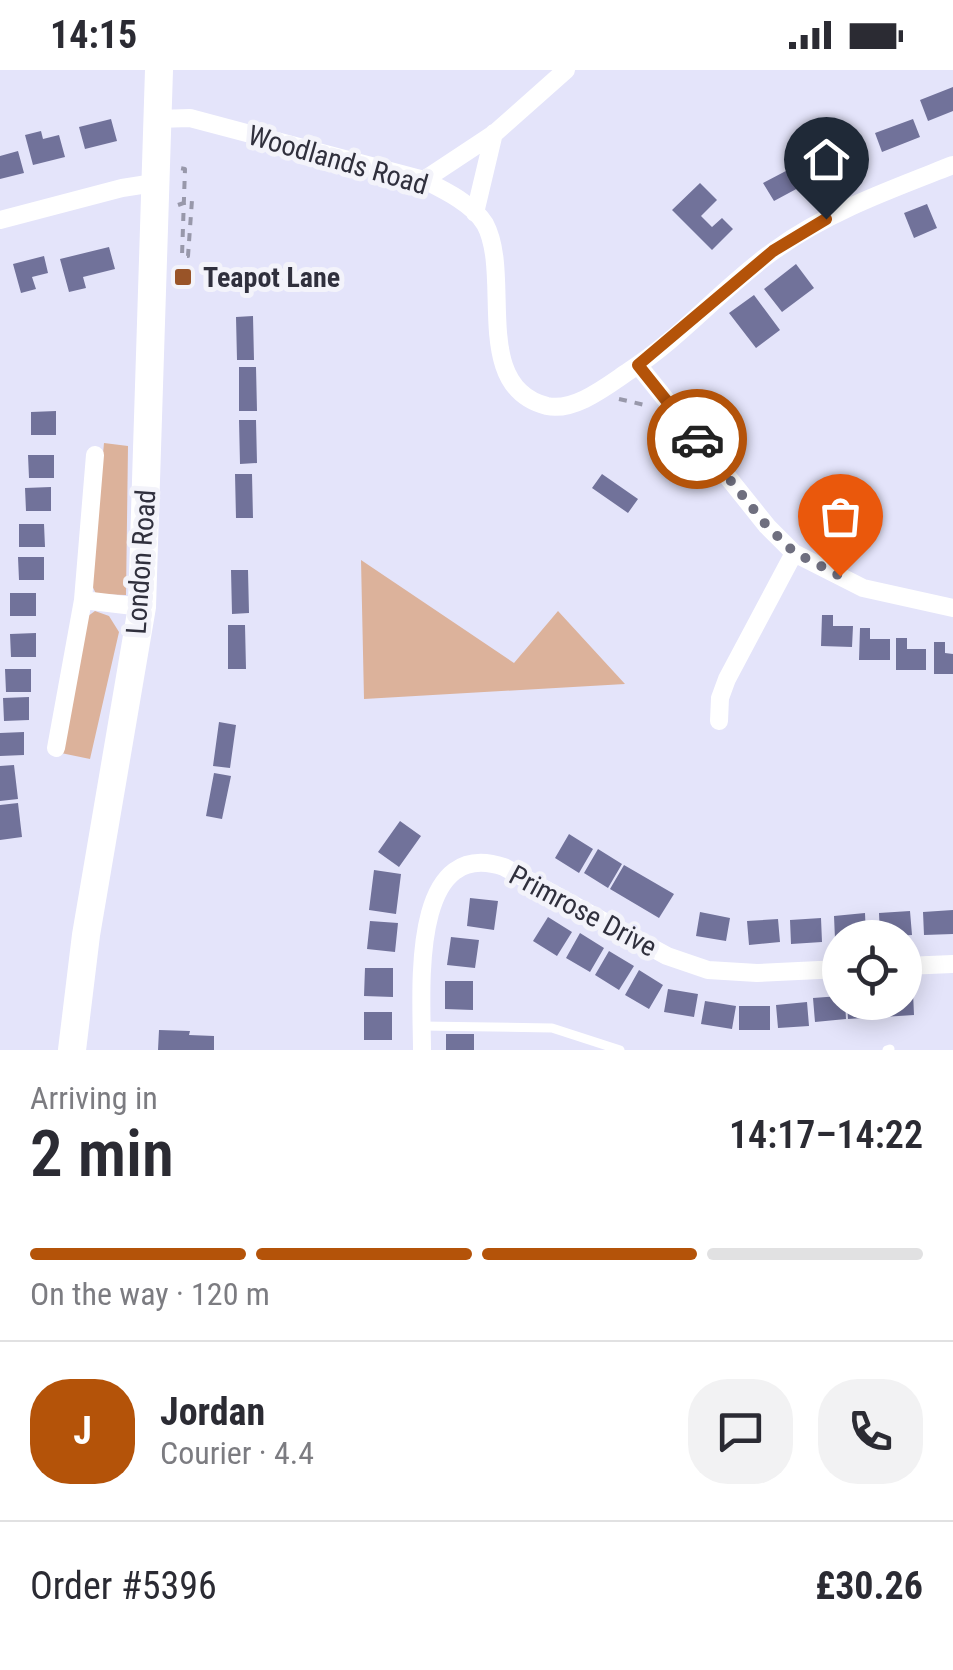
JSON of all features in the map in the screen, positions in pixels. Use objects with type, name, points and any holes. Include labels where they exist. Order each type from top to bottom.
[{"type":"main road","name":"London Road","points":[[72,1050],[86,935],[142,607],[159,70]]},
{"type":"street","points":[[424,180],[494,132],[566,70]]},
{"type":"street","name":"Woodlands Road","points":[[157,119],[190,118],[424,180],[475,213]]},
{"type":"street","points":[[494,132],[475,213],[491,244],[501,360],[513,383],[530,398],[550,407],[577,402],[638,365],[796,236],[870,197],[953,165]]},
{"type":"street","points":[[0,220],[154,183]]},
{"type":"street","points":[[638,365],[767,526],[794,552],[863,588],[953,608]]},
{"type":"street","points":[[56,748],[83,600],[95,455]]},
{"type":"street","points":[[719,721],[720,698],[727,679],[794,552]]},
{"type":"street","points":[[83,600],[142,607]]},
{"type":"street","name":"Primrose Drive","points":[[422,1050],[421,979],[436,891],[454,871],[487,861],[667,956],[690,964],[724,972],[822,969]]},
{"type":"street","points":[[922,965],[953,964]]},
{"type":"lane","points":[[422,1026],[552,1028],[620,1050]]},
{"type":"path","points":[[182,168],[182,256],[188,256],[192,200]]},
{"type":"shaded area","points":[[104,443],[128,446],[126,595],[96,594],[91,583]]},
{"type":"shaded area","points":[[361,560],[514,663],[558,611],[625,684],[364,699]]},
{"type":"shaded area","points":[[95,611],[109,616],[119,632],[90,759],[61,753],[84,619]]},
{"type":"building","points":[[953,87],[953,111],[928,121],[920,100]]},
{"type":"building","points":[[111,119],[117,141],[85,149],[79,127]]},
{"type":"building","points":[[913,119],[920,137],[882,152],[875,133]]},
{"type":"building","points":[[41,131],[43,139],[59,135],[65,157],[33,165],[25,135]]},
{"type":"building","points":[[856,132],[868,153],[843,168],[830,147]]},
{"type":"building","points":[[18,151],[24,173],[0,179],[0,156]]},
{"type":"building","points":[[803,162],[813,180],[774,201],[763,183]]},
{"type":"building","points":[[700,183],[717,200],[701,216],[712,227],[722,218],[733,229],[712,250],[672,210]]},
{"type":"building","points":[[927,204],[937,228],[914,238],[904,213]]},
{"type":"building","points":[[109,247],[115,269],[83,277],[86,288],[69,292],[60,259]]},
{"type":"building","points":[[44,256],[48,273],[32,277],[36,289],[21,293],[13,264]]},
{"type":"building","points":[[796,264],[814,288],[782,312],[764,289]]},
{"type":"building","points":[[754,295],[780,330],[756,348],[729,313]]},
{"type":"building","points":[[253,316],[254,360],[237,360],[236,317]]},
{"type":"building","points":[[239,367],[256,367],[257,411],[239,411]]},
{"type":"building","points":[[56,411],[56,435],[31,435],[31,412]]},
{"type":"building","points":[[239,420],[256,420],[257,463],[240,464]]},
{"type":"building","points":[[28,455],[54,455],[54,478],[29,478]]},
{"type":"building","points":[[235,474],[252,474],[253,518],[236,518]]},
{"type":"building","points":[[602,474],[638,499],[628,513],[592,488]]},
{"type":"building","points":[[51,487],[51,511],[26,511],[25,488]]},
{"type":"building","points":[[19,524],[44,524],[45,547],[19,547]]},
{"type":"building","points":[[18,557],[44,557],[44,580],[19,580]]},
{"type":"building","points":[[231,570],[248,570],[249,613],[232,614]]},
{"type":"building","points":[[10,593],[36,593],[36,616],[10,616]]},
{"type":"building","points":[[822,615],[833,615],[833,626],[853,626],[852,647],[821,646]]},
{"type":"building","points":[[228,625],[245,625],[246,669],[228,669]]},
{"type":"building","points":[[860,628],[870,628],[870,639],[890,639],[890,660],[859,660]]},
{"type":"building","points":[[36,633],[36,657],[11,657],[10,634]]},
{"type":"building","points":[[896,638],[907,638],[907,649],[926,649],[926,670],[896,670]]},
{"type":"building","points":[[934,642],[945,642],[945,653],[953,654],[953,674],[934,674]]},
{"type":"building","points":[[5,669],[31,669],[31,692],[6,692]]},
{"type":"building","points":[[29,697],[29,720],[4,721],[3,698]]},
{"type":"building","points":[[219,722],[236,725],[230,768],[213,766]]},
{"type":"building","points":[[24,732],[24,755],[0,756],[0,733]]},
{"type":"building","points":[[14,765],[18,799],[0,801],[0,766]]},
{"type":"building","points":[[214,773],[231,776],[222,819],[206,816]]},
{"type":"building","points":[[18,803],[22,837],[0,840],[0,805]]},
{"type":"building","points":[[400,821],[421,836],[399,867],[378,852]]},
{"type":"building","points":[[569,834],[593,849],[579,873],[555,858]]},
{"type":"building","points":[[598,849],[622,864],[608,888],[584,873]]},
{"type":"building","points":[[624,865],[674,894],[659,918],[610,889]]},
{"type":"building","points":[[374,870],[401,874],[396,914],[369,910]]},
{"type":"building","points":[[470,898],[498,901],[494,930],[467,926]]},
{"type":"building","points":[[953,910],[953,934],[924,935],[923,912]]},
{"type":"building","points":[[910,911],[911,920],[879,920],[879,913]]},
{"type":"building","points":[[700,912],[730,918],[726,941],[696,936]]},
{"type":"building","points":[[865,913],[865,920],[834,920],[834,916]]},
{"type":"building","points":[[548,917],[572,932],[557,956],[533,941]]},
{"type":"building","points":[[821,918],[822,942],[791,944],[790,920]]},
{"type":"building","points":[[778,919],[780,942],[749,945],[747,921]]},
{"type":"building","points":[[370,921],[398,923],[395,952],[367,949]]},
{"type":"building","points":[[580,933],[604,948],[590,972],[566,958]]},
{"type":"building","points":[[451,937],[479,940],[475,968],[447,965]]},
{"type":"building","points":[[609,951],[634,966],[619,990],[595,975]]},
{"type":"building","points":[[365,968],[393,968],[393,997],[364,996]]},
{"type":"building","points":[[639,970],[663,985],[649,1009],[625,995]]},
{"type":"building","points":[[445,981],[473,981],[473,1010],[445,1009]]},
{"type":"building","points":[[668,989],[698,994],[694,1017],[664,1012]]},
{"type":"building","points":[[822,997],[822,1020],[836,1020],[815,1022],[813,998]]},
{"type":"building","points":[[705,1001],[736,1006],[732,1029],[701,1024]]},
{"type":"building","points":[[807,1002],[809,1026],[778,1028],[776,1005]]},
{"type":"building","points":[[739,1006],[770,1006],[770,1030],[739,1030]]},
{"type":"building","points":[[364,1012],[392,1012],[392,1040],[364,1040]]},
{"type":"building","points":[[159,1030],[214,1036],[214,1050],[158,1050]]},
{"type":"building","points":[[446,1034],[474,1034],[474,1050],[446,1050]]},
{"type":"way so far","points":[[697,439],[767,526],[794,552],[840,576]]},
{"type":"place","name":"Teapot Lane","points":[[183,277]]},
{"type":"route","points":[[697,439],[638,365],[773,251],[826,219]]}]
